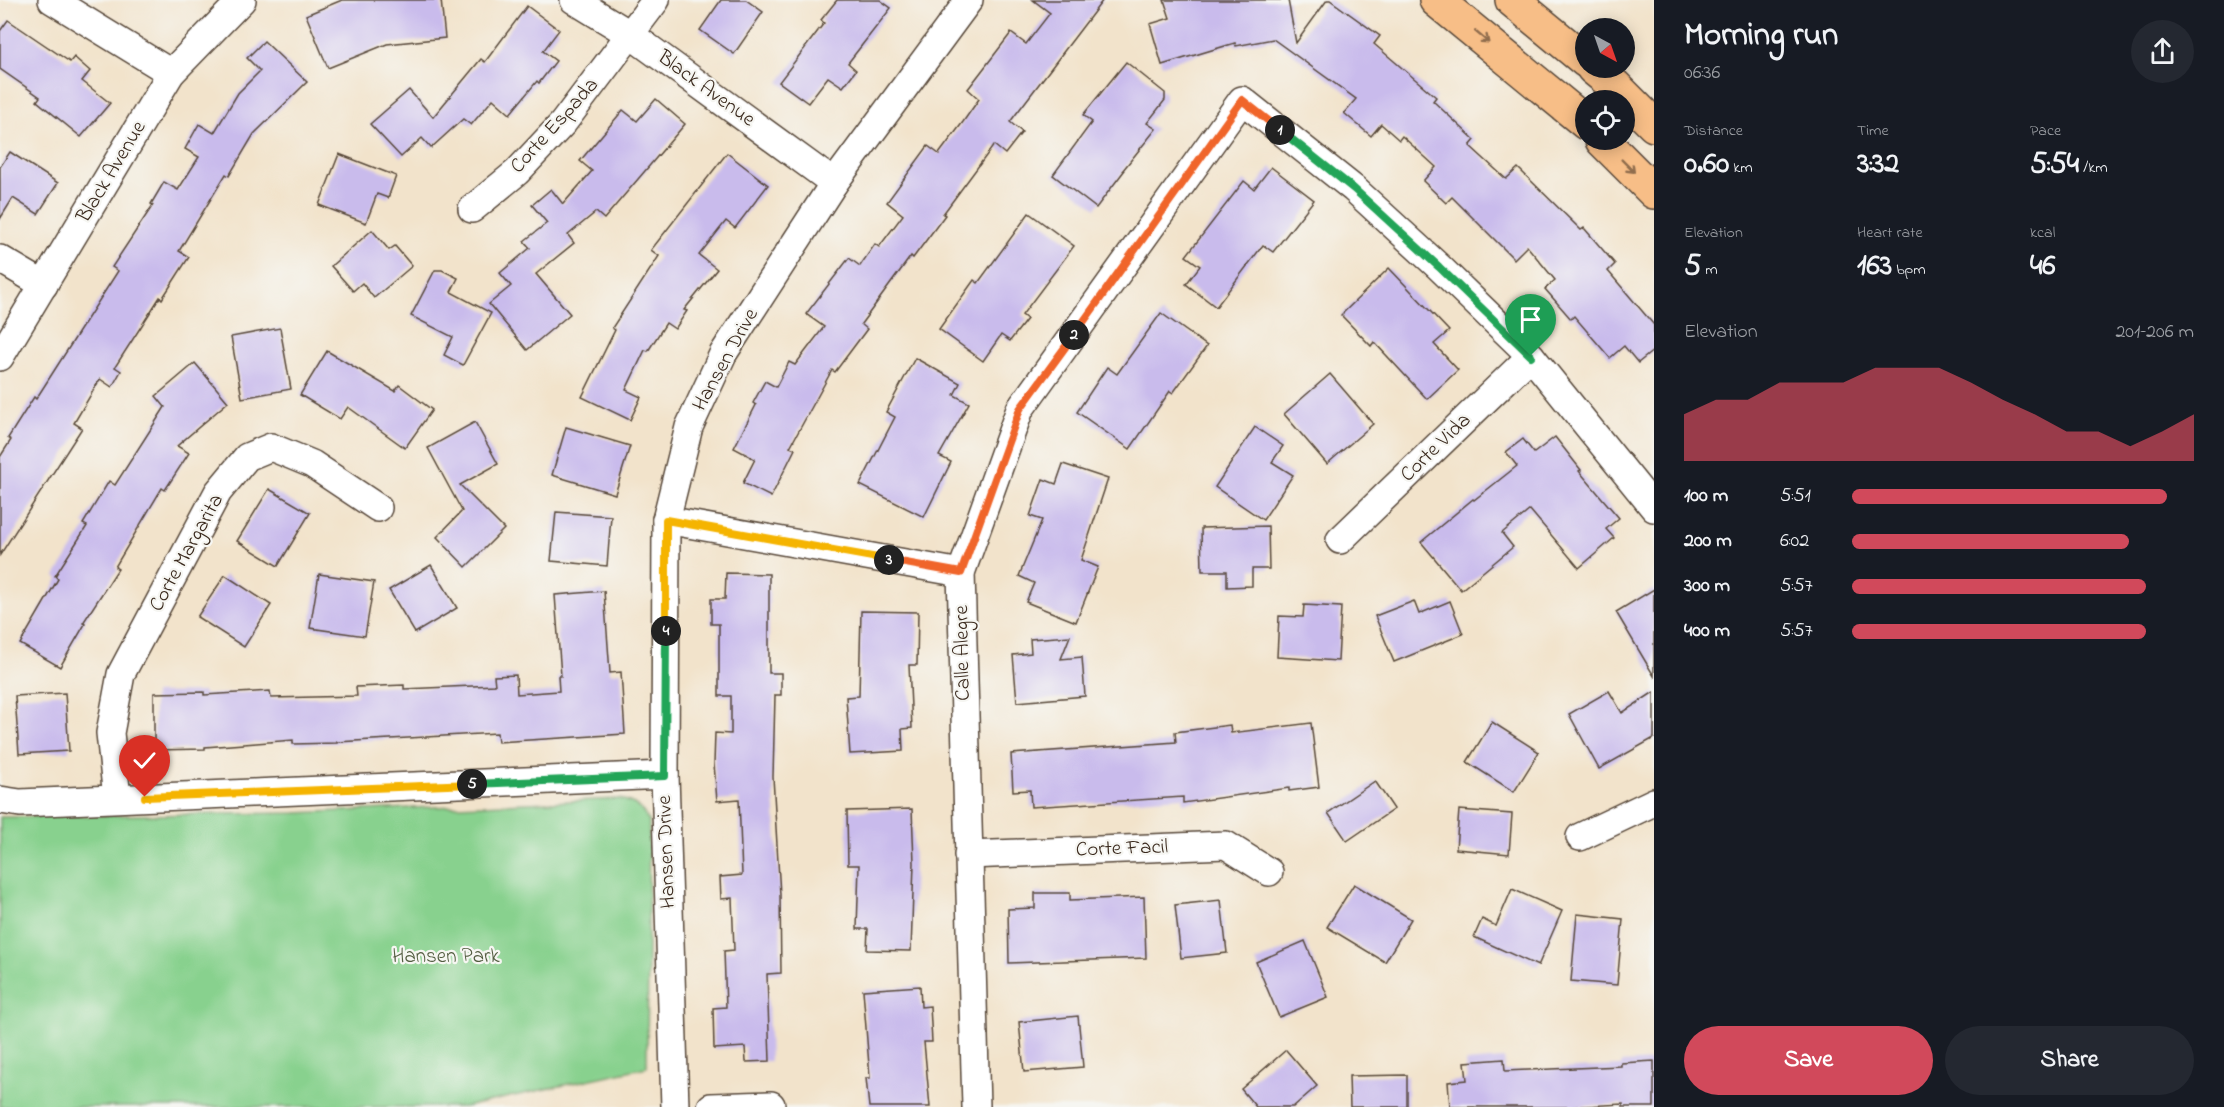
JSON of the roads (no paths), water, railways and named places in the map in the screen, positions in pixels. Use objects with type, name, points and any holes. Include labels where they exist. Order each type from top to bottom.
[{"type":"main road","points":[[1436,0],[1575,114]]},
{"type":"main road","points":[[1512,0],[1575,52]]},
{"type":"main road","points":[[1605,78],[1654,125]]},
{"type":"main road","points":[[1612,150],[1654,192]]},
{"type":"street","points":[[52,0],[171,74]]},
{"type":"street","name":"Black Avenue","points":[[0,357],[171,74],[242,0]]},
{"type":"street","name":"Black Avenue","points":[[574,0],[631,35],[834,183]]},
{"type":"street","name":"Corte Espada","points":[[472,209],[517,171],[563,123],[656,0]]},
{"type":"street","name":"Hansen Drive","points":[[675,1107],[665,776],[666,520],[689,428],[723,354],[834,183],[969,0]]},
{"type":"street","name":"Calle Alegre","points":[[976,1107],[961,573],[1020,409],[1242,100],[1354,189],[1531,356]]},
{"type":"street","points":[[0,259],[44,285]]},
{"type":"street","points":[[1531,356],[1654,508]]},
{"type":"street","name":"Corte Vida","points":[[1340,540],[1531,356]]},
{"type":"street","name":"Corte Margarita","points":[[117,798],[110,733],[121,674],[218,492],[247,457],[272,447],[312,464],[378,508]]},
{"type":"street","points":[[666,520],[961,573]]},
{"type":"street","points":[[0,800],[20,803],[665,776]]},
{"type":"street","points":[[1580,837],[1654,802]]},
{"type":"street","name":"Corte Facil","points":[[968,855],[1226,845],[1269,872]]},
{"type":"street","points":[[711,1107],[771,1105]]},
{"type":"park label","name":"Hansen Park","points":[[446,957]]}]
